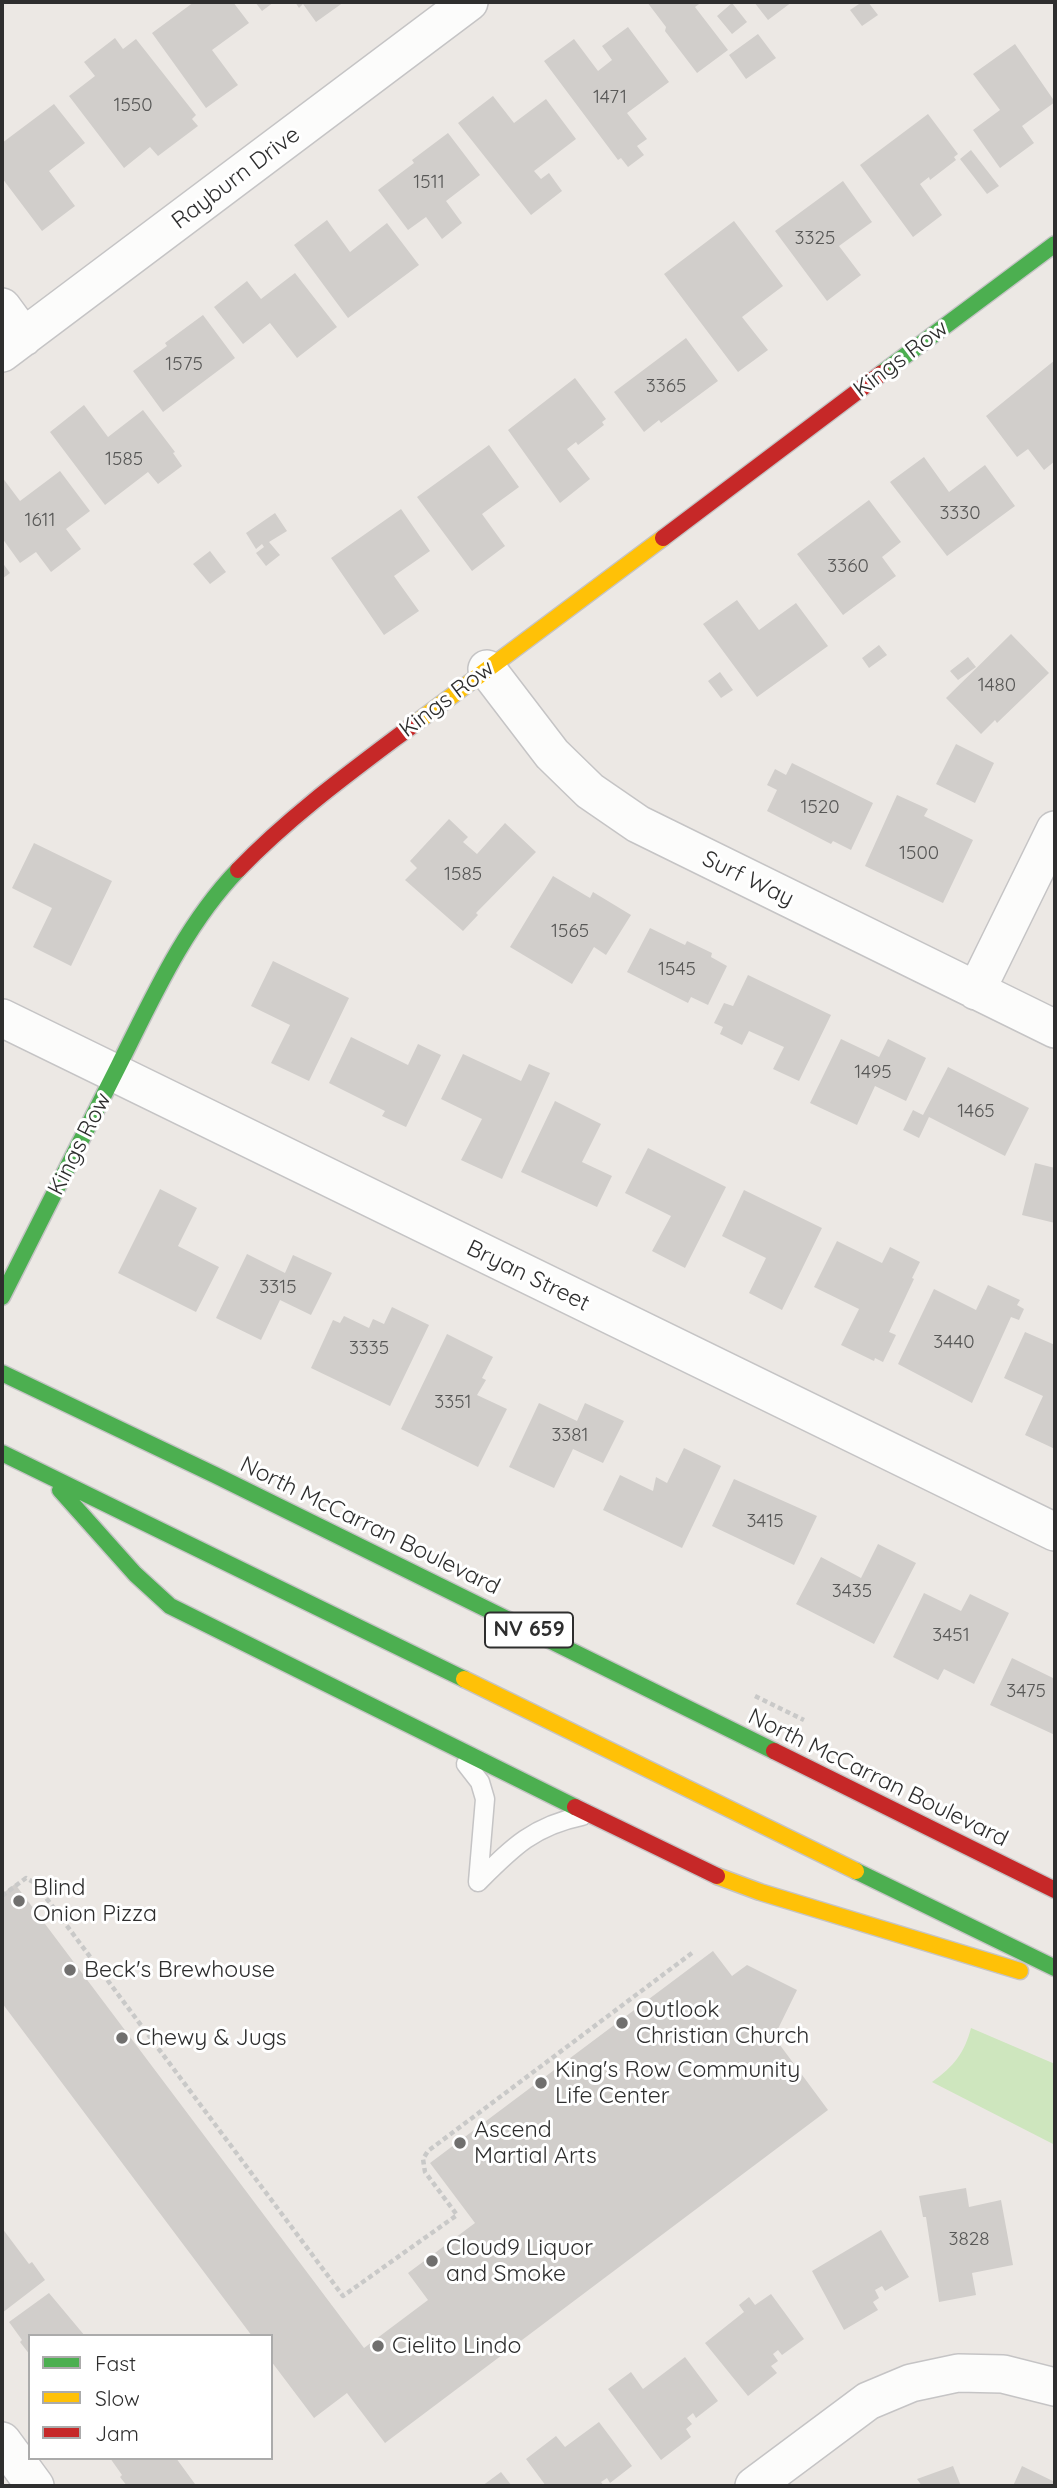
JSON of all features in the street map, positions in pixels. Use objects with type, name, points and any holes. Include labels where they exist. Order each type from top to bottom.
[{"type":"main road","name":"Kings Row","points":[[2,1297],[191,931],[225,884],[268,839],[313,800],[1055,244]]},
{"type":"main road","name":"North McCarran Boulevard","points":[[2,1373],[228,1481],[1055,1891]]},
{"type":"main road","points":[[2,1453],[1055,1968]]},
{"type":"main road","points":[[47,1475],[135,1574],[170,1606],[205,1625],[713,1875],[760,1892],[1055,1982]]},
{"type":"street","name":"Rayburn Drive","points":[[13,345],[470,2]]},
{"type":"street","points":[[2,307],[13,345]]},
{"type":"street","name":"Surf Way","points":[[487,669],[552,754],[590,791],[638,824],[1055,1029]]},
{"type":"street","points":[[976,991],[1055,830]]},
{"type":"street","name":"Bryan Street","points":[[2,1018],[1055,1532]]},
{"type":"street","points":[[754,2486],[868,2401],[911,2383],[958,2373],[1003,2374],[1055,2388]]},
{"type":"street","points":[[2,2441],[35,2486]]},
{"type":"lane","points":[[453,1747],[480,1782],[485,1799],[478,1882],[514,1846],[533,1833],[566,1819],[590,1814]]},
{"type":"path","points":[[2,1896],[26,1878],[35,1883],[344,2296],[457,2215],[425,2172],[423,2160],[428,2151],[692,1953]]},
{"type":"green space","points":[[971,2028],[1055,2064],[1055,2145],[932,2082],[957,2059]]},
{"type":"building","points":[[194,2],[233,2],[249,23],[212,50],[238,85],[206,108],[152,33]]},
{"type":"building","points":[[255,2],[274,2],[262,11]]},
{"type":"building","points":[[295,2],[344,2],[316,22],[303,4],[299,8]]},
{"type":"building","points":[[647,2],[702,2],[695,7],[728,50],[697,73]]},
{"type":"building","points":[[754,2],[792,2],[768,20]]},
{"type":"building","points":[[862,2],[868,2],[878,15],[862,26],[850,10]]},
{"type":"building","points":[[732,3],[747,22],[732,34],[717,16]]},
{"type":"building","points":[[628,27],[669,82],[627,113],[647,139],[637,146],[644,155],[628,167],[621,158],[618,160],[544,61],[574,39],[598,71],[612,60],[602,46]]},
{"type":"building","points":[[758,34],[776,58],[746,79],[729,55]]},
{"type":"building","points":[[115,38],[123,49],[136,39],[196,115],[192,119],[198,126],[158,156],[150,147],[124,168],[69,96],[95,76],[84,62]]},
{"type":"building","points":[[1015,44],[1055,102],[1022,126],[1034,143],[1000,168],[973,130],[1000,110],[973,74]]},
{"type":"building","points":[[493,96],[514,123],[546,99],[576,139],[534,171],[541,179],[549,173],[562,191],[531,215],[458,123]]},
{"type":"building","points":[[54,104],[85,143],[49,171],[75,206],[42,231],[2,178],[2,143]]},
{"type":"building","points":[[928,114],[958,154],[954,157],[956,160],[930,180],[929,177],[920,184],[942,215],[913,237],[860,165]]},
{"type":"building","points":[[448,133],[480,175],[446,201],[462,223],[442,239],[426,217],[408,230],[378,190]]},
{"type":"building","points":[[971,150],[999,186],[987,194],[960,159]]},
{"type":"building","points":[[843,181],[872,222],[839,246],[861,275],[827,301],[775,231]]},
{"type":"building","points":[[327,220],[350,252],[387,223],[419,265],[348,318],[294,245]]},
{"type":"building","points":[[734,221],[783,286],[742,317],[768,350],[738,372],[664,274]]},
{"type":"building","points":[[295,273],[337,327],[297,358],[270,323],[243,344],[214,307],[247,281],[261,299]]},
{"type":"building","points":[[203,315],[235,358],[163,412],[133,371]]},
{"type":"building","points":[[686,338],[718,381],[661,423],[659,420],[644,432],[614,392]]},
{"type":"building","points":[[1055,360],[1055,461],[1044,470],[1028,449],[1017,457],[986,416]]},
{"type":"building","points":[[575,378],[606,419],[602,422],[604,425],[578,445],[576,442],[567,449],[590,479],[560,503],[508,430]]},
{"type":"building","points":[[84,405],[108,437],[143,410],[175,452],[173,453],[182,466],[158,484],[148,472],[105,505],[50,432]]},
{"type":"building","points":[[489,445],[519,487],[482,514],[505,546],[472,571],[417,497]]},
{"type":"building","points":[[924,457],[949,492],[985,465],[1015,506],[947,556],[890,482]]},
{"type":"building","points":[[60,471],[90,511],[66,529],[81,549],[51,572],[36,552],[20,563],[2,538],[2,477],[20,501]]},
{"type":"building","points":[[869,500],[901,542],[882,557],[896,576],[843,615],[797,554]]},
{"type":"building","points":[[401,509],[430,551],[394,576],[419,611],[384,635],[331,558]]},
{"type":"building","points":[[275,513],[287,531],[269,542],[280,555],[266,566],[256,553],[264,547],[262,544],[256,549],[246,533]]},
{"type":"building","points":[[210,551],[226,572],[210,584],[193,564]]},
{"type":"building","points":[[2,562],[10,573],[2,579]]},
{"type":"building","points":[[737,600],[759,630],[796,603],[828,646],[757,697],[703,624]]},
{"type":"building","points":[[1011,634],[1049,673],[997,723],[995,720],[981,734],[946,698]]},
{"type":"building","points":[[879,645],[887,655],[869,668],[862,658]]},
{"type":"building","points":[[968,657],[976,667],[958,680],[950,671]]},
{"type":"building","points":[[720,672],[733,690],[721,698],[708,681]]},
{"type":"building","points":[[956,744],[994,763],[975,803],[936,784]]},
{"type":"building","points":[[792,763],[873,803],[851,850],[833,841],[831,844],[767,811],[777,790],[767,785],[775,769],[786,775]]},
{"type":"building","points":[[897,795],[928,809],[924,816],[973,840],[943,903],[865,866]]},
{"type":"building","points":[[449,819],[468,837],[463,842],[477,854],[505,823],[536,852],[476,913],[478,915],[463,931],[405,880],[417,868],[410,861]]},
{"type":"building","points":[[34,843],[112,881],[71,966],[33,947],[52,908],[12,888]]},
{"type":"building","points":[[553,876],[590,898],[593,892],[631,915],[606,955],[594,947],[572,984],[510,947]]},
{"type":"building","points":[[650,928],[685,945],[687,941],[712,953],[711,957],[727,966],[708,1005],[691,997],[688,1003],[627,972]]},
{"type":"building","points":[[273,961],[349,998],[309,1081],[271,1063],[290,1025],[251,1006]]},
{"type":"building","points":[[748,975],[831,1015],[799,1081],[773,1069],[784,1047],[749,1031],[742,1045],[720,1034],[723,1027],[714,1023],[724,1003],[733,1006]]},
{"type":"building","points":[[351,1037],[408,1065],[418,1044],[441,1055],[406,1127],[382,1116],[385,1111],[329,1083]]},
{"type":"building","points":[[841,1039],[879,1057],[888,1039],[926,1058],[906,1101],[875,1086],[857,1125],[810,1103]]},
{"type":"building","points":[[463,1054],[521,1081],[529,1064],[550,1073],[502,1179],[461,1160],[482,1119],[441,1099]]},
{"type":"building","points":[[948,1067],[1029,1108],[1005,1156],[929,1117],[919,1138],[903,1130],[913,1110],[923,1115]]},
{"type":"building","points":[[555,1101],[601,1124],[582,1162],[612,1176],[597,1207],[521,1172]]},
{"type":"building","points":[[648,1148],[726,1187],[685,1268],[652,1251],[671,1216],[625,1193]]},
{"type":"building","points":[[1035,1163],[1055,1168],[1055,1223],[1022,1215]]},
{"type":"building","points":[[160,1189],[197,1208],[178,1246],[219,1267],[196,1312],[118,1273]]},
{"type":"building","points":[[744,1190],[822,1228],[782,1310],[749,1293],[766,1258],[722,1236]]},
{"type":"building","points":[[837,1241],[882,1263],[890,1247],[920,1262],[889,1332],[896,1335],[883,1362],[875,1358],[874,1361],[841,1345],[859,1309],[814,1287]]},
{"type":"building","points":[[247,1254],[285,1273],[293,1255],[332,1273],[311,1315],[280,1300],[261,1340],[216,1318]]},
{"type":"building","points":[[988,1285],[1020,1300],[1017,1305],[1024,1309],[1019,1320],[1011,1317],[972,1403],[898,1364],[934,1289],[976,1310]]},
{"type":"building","points":[[392,1307],[429,1325],[390,1406],[311,1368],[333,1320],[340,1323],[344,1316],[369,1328],[373,1319],[384,1324]]},
{"type":"building","points":[[1025,1332],[1055,1345],[1055,1449],[1025,1435],[1043,1396],[1004,1378]]},
{"type":"building","points":[[447,1334],[493,1357],[482,1378],[486,1380],[477,1395],[507,1409],[478,1467],[401,1429]]},
{"type":"building","points":[[539,1403],[577,1421],[585,1403],[624,1421],[603,1463],[573,1449],[554,1488],[509,1467]]},
{"type":"building","points":[[684,1448],[721,1466],[682,1548],[603,1510],[620,1475],[653,1491],[656,1477],[667,1483]]},
{"type":"building","points":[[734,1479],[817,1516],[794,1565],[712,1526]]},
{"type":"building","points":[[878,1544],[916,1563],[874,1644],[796,1604],[821,1557],[861,1578]]},
{"type":"building","points":[[924,1593],[961,1611],[970,1594],[1009,1613],[974,1684],[944,1669],[938,1680],[893,1657]]},
{"type":"building","points":[[1012,1658],[1053,1678],[1055,1672],[1055,1735],[990,1705]]},
{"type":"building","points":[[15,1884],[364,2348],[428,2300],[408,2273],[475,2223],[430,2163],[713,1951],[732,1976],[747,1965],[797,1990],[774,2037],[828,2110],[385,2443],[347,2393],[314,2418],[273,2364],[273,2334],[250,2334],[2,2003],[2,1894]]},
{"type":"building","points":[[966,2188],[969,2207],[1001,2200],[1013,2265],[972,2273],[976,2295],[939,2302],[926,2217],[923,2217],[919,2196]]},
{"type":"building","points":[[2,2228],[29,2264],[32,2262],[45,2280],[2,2313]]},
{"type":"building","points":[[881,2230],[909,2277],[885,2291],[882,2286],[875,2290],[879,2298],[873,2302],[878,2310],[844,2330],[812,2271]]},
{"type":"building","points":[[49,2293],[83,2334],[28,2334],[28,2352],[9,2322]]},
{"type":"building","points":[[771,2294],[804,2339],[782,2355],[778,2350],[773,2354],[778,2361],[771,2366],[777,2373],[748,2396],[705,2343],[744,2312],[739,2305],[749,2297],[755,2305]]},
{"type":"building","points":[[685,2357],[718,2401],[696,2418],[693,2413],[687,2418],[692,2424],[686,2429],[691,2437],[661,2460],[608,2389],[631,2372],[643,2389]]},
{"type":"building","points":[[599,2422],[632,2466],[610,2483],[607,2478],[601,2482],[604,2486],[546,2486],[526,2459],[556,2436],[565,2447]]},
{"type":"building","points":[[111,2460],[177,2460],[195,2484],[127,2486],[120,2477],[122,2475]]},
{"type":"building","points":[[953,2466],[961,2486],[922,2486],[917,2479]]},
{"type":"building","points":[[1022,2466],[1055,2482],[1055,2486],[1013,2486]]},
{"type":"building","points":[[501,2472],[512,2486],[482,2486]]},
{"type":"traffic: fast","points":[[882,373],[1055,244]]},
{"type":"traffic: fast","points":[[2,1297],[171,963],[202,914],[238,870]]},
{"type":"traffic: fast","points":[[2,1373],[774,1751]]},
{"type":"traffic: fast","points":[[2,1453],[464,1679]]},
{"type":"traffic: fast","points":[[60,1490],[135,1574],[170,1606],[575,1807]]},
{"type":"traffic: fast","points":[[856,1871],[1055,1968]]},
{"type":"traffic: slow","points":[[413,725],[663,538]]},
{"type":"traffic: slow","points":[[464,1679],[856,1871]]},
{"type":"traffic: slow","points":[[717,1876],[760,1892],[1020,1971]]},
{"type":"traffic: jam","points":[[663,538],[882,373]]},
{"type":"traffic: jam","points":[[238,870],[301,812],[413,725]]},
{"type":"traffic: jam","points":[[774,1751],[1055,1890]]},
{"type":"traffic: jam","points":[[575,1807],[717,1876]]},
{"type":"place","name":"Blind Onion Pizza","points":[[19,1901]]},
{"type":"place","name":"Beck's Brewhouse","points":[[70,1970]]},
{"type":"place","name":"Outlook Christian Church","points":[[622,2023]]},
{"type":"place","name":"Chewy & Jugs","points":[[122,2038]]},
{"type":"place","name":"King's Row Community Life Center","points":[[541,2083]]},
{"type":"place","name":"Ascend Martial Arts","points":[[460,2143]]},
{"type":"place","name":"Cloud9 Liquor and Smoke","points":[[432,2261]]},
{"type":"place","name":"Cielito Lindo","points":[[378,2346]]}]
